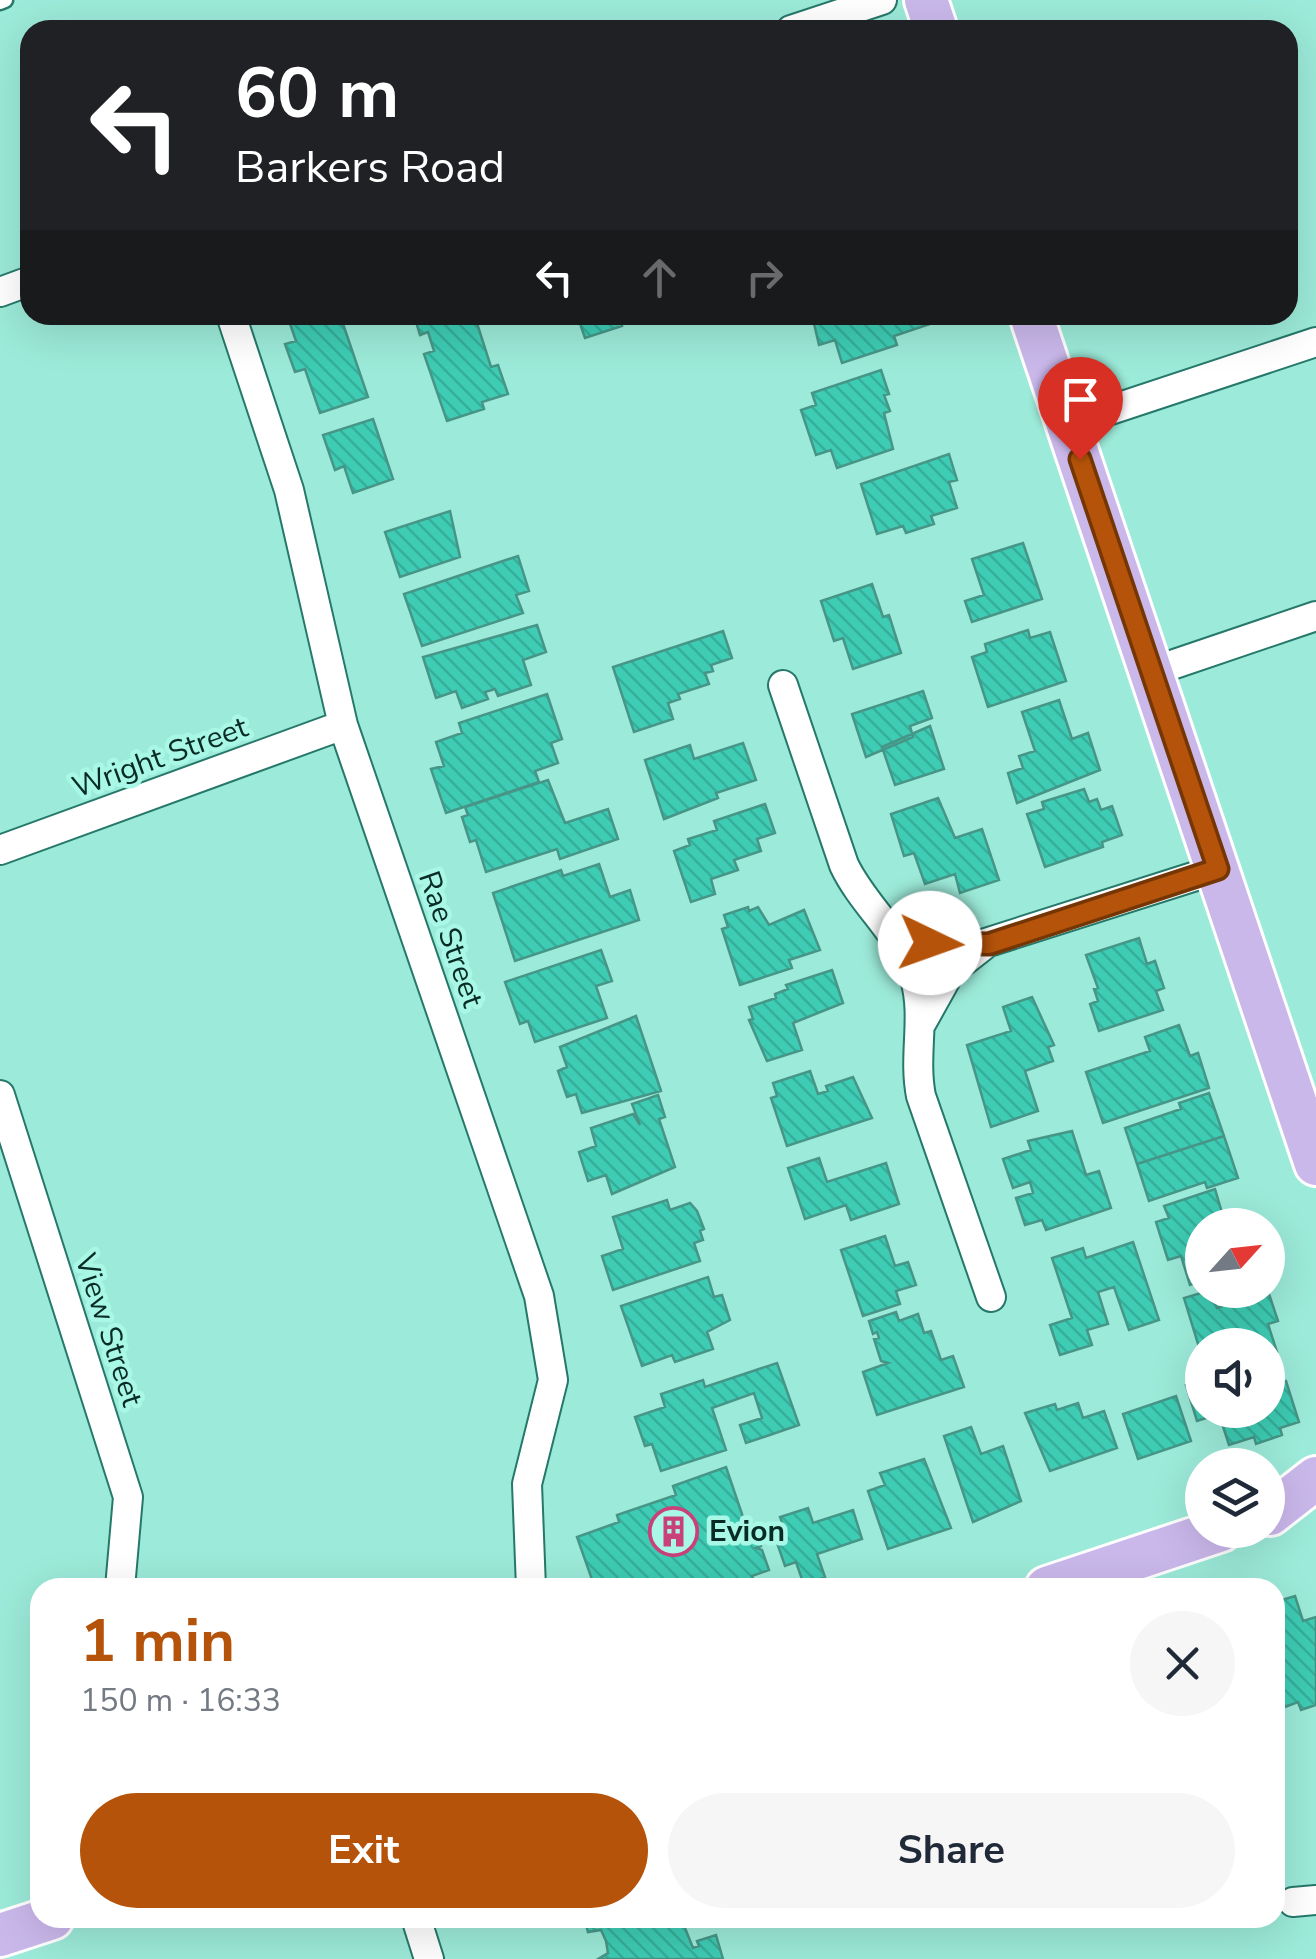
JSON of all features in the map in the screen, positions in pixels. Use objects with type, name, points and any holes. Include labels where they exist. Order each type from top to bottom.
[{"type":"main road","points":[[1034,325],[1218,869],[1307,1105],[1316,1164]]},
{"type":"main road","points":[[1285,1502],[1316,1478]]},
{"type":"main road","points":[[1285,1512],[1316,1505]]},
{"type":"main road","points":[[1077,1578],[1185,1542]]},
{"type":"main road","points":[[0,1935],[30,1925]]},
{"type":"street","points":[[821,20],[882,0]]},
{"type":"street","name":"Rae Street","points":[[235,325],[289,490],[342,725],[539,1296],[553,1380],[527,1484],[531,1578]]},
{"type":"street","points":[[1068,424],[1316,342]]},
{"type":"street","points":[[1151,672],[1316,616]]},
{"type":"street","points":[[783,685],[844,866],[855,888],[898,942],[914,975],[920,1096],[992,1298]]},
{"type":"street","name":"Wright Street","points":[[0,850],[342,725]]},
{"type":"street","points":[[919,1032],[945,977],[969,954],[989,944],[1218,869]]},
{"type":"street","points":[[876,914],[900,932],[930,943],[989,944]]},
{"type":"street","name":"View Street","points":[[0,1095],[128,1496],[121,1578]]},
{"type":"street","points":[[419,1928],[429,1959]]},
{"type":"building","points":[[290,325],[343,325],[368,397],[320,413],[305,369],[295,372],[285,344],[296,341]]},
{"type":"building","points":[[417,325],[478,325],[491,367],[498,365],[508,394],[482,402],[484,409],[447,421],[424,354],[434,351],[428,332],[420,335]]},
{"type":"building","points":[[580,325],[622,326],[585,338]]},
{"type":"building","points":[[814,325],[927,325],[894,336],[897,345],[842,363],[835,340],[819,345]]},
{"type":"building","points":[[881,370],[889,394],[884,395],[890,411],[884,413],[893,449],[837,468],[831,450],[816,455],[801,410],[816,405],[812,393]]},
{"type":"building","points":[[373,419],[393,479],[353,493],[344,466],[335,470],[323,435]]},
{"type":"building","points":[[949,454],[957,480],[949,482],[957,508],[931,516],[934,524],[906,533],[903,526],[877,534],[861,484]]},
{"type":"building","points":[[450,511],[460,557],[400,577],[385,532]]},
{"type":"building","points":[[1023,543],[1042,599],[972,622],[965,601],[984,595],[972,559]]},
{"type":"building","points":[[518,556],[529,591],[516,595],[523,613],[422,646],[404,594]]},
{"type":"building","points":[[872,584],[883,617],[889,615],[901,653],[853,669],[843,638],[834,641],[821,601]]},
{"type":"building","points":[[537,625],[546,652],[523,660],[531,685],[498,696],[495,689],[485,692],[488,699],[462,708],[456,691],[436,698],[423,657]]},
{"type":"building","points":[[1028,630],[1030,638],[1050,632],[1066,681],[988,707],[972,657],[987,652],[985,644]]},
{"type":"building","points":[[723,631],[732,658],[711,665],[713,671],[705,673],[709,684],[678,694],[680,699],[668,703],[673,719],[634,732],[613,667]]},
{"type":"building","points":[[923,691],[932,718],[910,726],[913,737],[866,757],[852,714]]},
{"type":"building","points":[[547,694],[562,739],[551,743],[558,763],[535,771],[539,782],[446,813],[431,769],[444,766],[436,742],[462,733],[459,723]]},
{"type":"building","points":[[1059,700],[1072,739],[1088,733],[1100,770],[1017,803],[1008,773],[1023,768],[1019,756],[1035,751],[1022,712]]},
{"type":"building","points":[[930,726],[944,769],[895,785],[882,747]]},
{"type":"building","points":[[743,743],[756,780],[716,793],[718,798],[664,819],[645,760],[690,745],[694,759]]},
{"type":"building","points":[[548,780],[565,823],[608,809],[618,839],[560,859],[557,849],[486,872],[476,840],[470,842],[462,817],[468,815],[465,807]]},
{"type":"building","points":[[1084,789],[1089,802],[1097,799],[1101,810],[1112,806],[1122,835],[1102,842],[1103,847],[1045,867],[1027,814],[1044,809],[1042,802]]},
{"type":"building","points":[[938,798],[955,838],[982,829],[999,880],[960,893],[955,874],[925,884],[914,853],[904,856],[891,814]]},
{"type":"building","points":[[765,804],[775,833],[757,839],[761,851],[734,860],[738,870],[711,879],[715,894],[691,902],[674,851],[690,845],[688,839],[717,830],[714,821]]},
{"type":"building","points":[[599,864],[610,897],[630,890],[639,920],[515,961],[493,893],[561,870],[563,876]]},
{"type":"building","points":[[748,907],[749,911],[758,907],[769,925],[804,910],[820,950],[789,960],[792,968],[740,985],[722,929],[728,927],[724,915]]},
{"type":"building","points":[[1139,938],[1147,964],[1155,961],[1164,988],[1156,991],[1163,1010],[1099,1031],[1090,1004],[1098,1001],[1094,989],[1098,988],[1086,955]]},
{"type":"building","points":[[601,950],[612,981],[596,986],[607,1018],[535,1042],[528,1021],[520,1024],[505,982]]},
{"type":"building","points":[[832,970],[843,1003],[793,1023],[802,1050],[767,1061],[749,1020],[753,1019],[749,1007],[776,998],[775,994],[788,989],[786,985]]},
{"type":"building","points":[[1032,997],[1054,1045],[1048,1047],[1053,1061],[1025,1071],[1038,1111],[991,1127],[967,1045],[1011,1031],[1003,1007]]},
{"type":"building","points":[[636,1016],[661,1091],[582,1113],[576,1094],[567,1097],[558,1071],[567,1067],[560,1047]]},
{"type":"building","points":[[1179,1025],[1190,1056],[1198,1053],[1209,1088],[1103,1123],[1086,1072],[1150,1051],[1145,1037]]},
{"type":"building","points":[[810,1071],[818,1094],[828,1091],[826,1086],[853,1077],[872,1118],[787,1146],[771,1098],[777,1096],[773,1083]]},
{"type":"building","points":[[1209,1093],[1224,1136],[1137,1164],[1125,1128],[1181,1109],[1179,1103]]},
{"type":"building","points":[[658,1095],[665,1117],[659,1119],[675,1167],[612,1194],[606,1175],[588,1181],[579,1152],[596,1146],[591,1128],[633,1114],[640,1125],[632,1104]]},
{"type":"building","points":[[1072,1131],[1086,1175],[1099,1171],[1111,1208],[1046,1230],[1042,1220],[1025,1225],[1016,1198],[1033,1193],[1030,1182],[1013,1188],[1003,1159],[1031,1150],[1028,1141]]},
{"type":"building","points":[[1224,1136],[1238,1178],[1207,1188],[1205,1182],[1149,1201],[1137,1164]]},
{"type":"building","points":[[819,1158],[827,1182],[886,1163],[899,1204],[851,1220],[846,1205],[805,1219],[788,1168]]},
{"type":"building","points":[[1215,1189],[1221,1208],[1185,1208],[1185,1269],[1181,1256],[1168,1260],[1156,1222],[1169,1218],[1164,1206]]},
{"type":"building","points":[[667,1200],[670,1210],[690,1203],[697,1211],[704,1229],[700,1231],[703,1240],[694,1243],[700,1261],[613,1290],[602,1256],[623,1249],[613,1217]]},
{"type":"building","points":[[885,1236],[895,1266],[908,1262],[916,1285],[896,1291],[900,1304],[863,1316],[841,1250]]},
{"type":"building","points":[[1133,1242],[1159,1320],[1129,1330],[1114,1287],[1098,1292],[1108,1324],[1087,1330],[1092,1345],[1060,1355],[1050,1325],[1072,1318],[1052,1258],[1083,1248],[1086,1258]]},
{"type":"building","points":[[708,1277],[714,1297],[722,1295],[730,1320],[707,1332],[713,1349],[675,1362],[672,1355],[642,1366],[621,1306]]},
{"type":"building","points":[[1187,1308],[1274,1308],[1278,1321],[1268,1324],[1269,1328],[1193,1328]]},
{"type":"building","points":[[896,1312],[899,1321],[918,1314],[924,1333],[931,1331],[941,1360],[953,1356],[964,1387],[877,1415],[863,1372],[888,1363],[881,1361],[874,1339],[879,1338],[877,1332],[873,1334],[869,1321]]},
{"type":"building","points":[[777,1363],[799,1425],[746,1443],[740,1425],[762,1418],[754,1393],[712,1408],[726,1450],[661,1471],[652,1444],[645,1446],[635,1417],[665,1407],[661,1394],[703,1380],[705,1387]]},
{"type":"building","points":[[1286,1381],[1299,1422],[1285,1426]]},
{"type":"building","points":[[1176,1396],[1191,1441],[1138,1459],[1123,1414]]},
{"type":"building","points":[[1078,1403],[1083,1418],[1104,1411],[1117,1448],[1050,1471],[1025,1413],[1055,1404],[1057,1410]]},
{"type":"building","points":[[971,1427],[981,1454],[1003,1446],[1021,1501],[973,1522],[944,1436]]},
{"type":"building","points":[[1224,1428],[1280,1428],[1282,1435],[1256,1444],[1254,1437],[1229,1445]]},
{"type":"building","points":[[924,1459],[951,1528],[888,1549],[868,1491],[885,1485],[880,1473]]},
{"type":"building","name":"Evion","points":[[726,1467],[746,1526],[753,1524],[761,1546],[756,1548],[762,1550],[769,1570],[753,1578],[591,1578],[577,1537],[619,1522],[617,1515],[676,1495],[673,1486]]},
{"type":"building","points":[[808,1508],[813,1523],[853,1510],[862,1539],[817,1554],[825,1577],[802,1578],[796,1562],[785,1566],[775,1537],[786,1533],[780,1517]]},
{"type":"building","points":[[1295,1596],[1303,1621],[1316,1617],[1316,1705],[1301,1710],[1298,1702],[1285,1707],[1285,1599]]},
{"type":"building","points":[[587,1928],[685,1928],[693,1948],[699,1946],[697,1941],[716,1935],[723,1959],[598,1959],[608,1953],[606,1941],[601,1930],[588,1932]]},
{"type":"place","name":"Evion","points":[[674,1531]]},
{"type":"route","points":[[930,943],[963,947],[989,944],[1218,869],[1080,459]]}]
